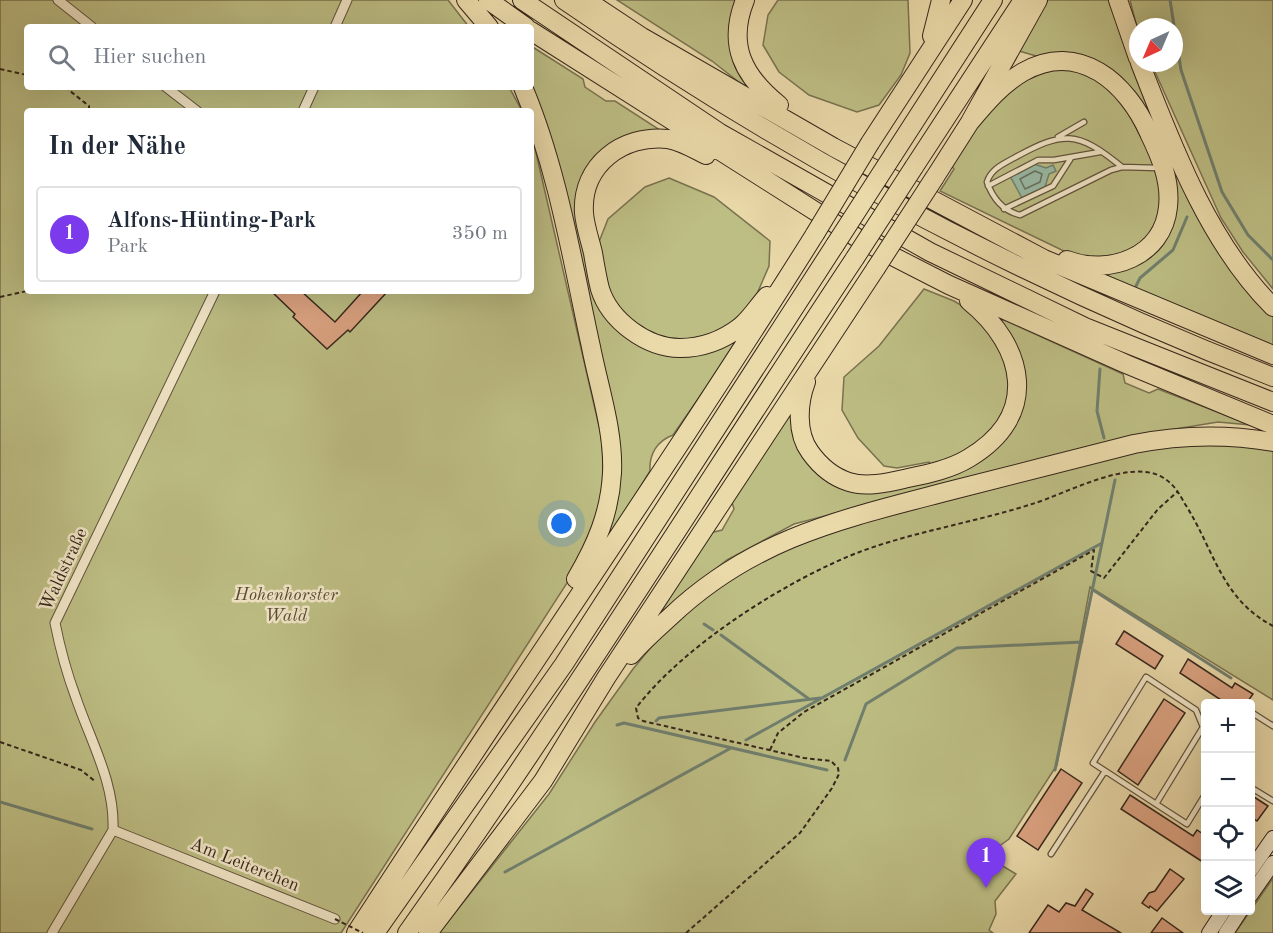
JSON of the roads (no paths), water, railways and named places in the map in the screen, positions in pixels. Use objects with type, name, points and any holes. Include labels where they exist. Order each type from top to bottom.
[{"type":"highway","points":[[466,0],[486,24]]},
{"type":"highway","points":[[488,0],[522,24]]},
{"type":"highway","points":[[522,0],[720,133],[930,252],[1085,327],[1273,402]]},
{"type":"highway","points":[[564,0],[738,114],[922,219],[1074,294],[1273,377]]},
{"type":"highway","points":[[586,0],[642,37],[833,147],[983,227],[1074,273],[1273,355]]},
{"type":"highway","points":[[745,0],[740,13],[738,45],[747,72],[761,90],[833,147]]},
{"type":"highway","points":[[896,102],[936,28],[941,0]]},
{"type":"highway","points":[[356,933],[538,654],[744,349],[870,143],[963,0]]},
{"type":"highway","points":[[375,933],[564,664],[993,0]]},
{"type":"highway","points":[[407,933],[557,712],[1023,0]]},
{"type":"highway","points":[[580,724],[606,678],[812,367],[970,122],[1038,0]]},
{"type":"highway","points":[[1118,0],[1129,32]]},
{"type":"highway","points":[[534,33],[860,239],[949,285],[1125,364],[1273,424]]},
{"type":"highway","points":[[970,122],[994,94],[1024,72],[1044,63],[1082,64],[1098,70],[1124,89],[1147,127],[1164,168],[1169,194],[1168,210],[1157,238],[1141,253],[1116,265],[1076,263],[983,227]]},
{"type":"highway","points":[[1144,72],[1212,226],[1233,258],[1273,308]]},
{"type":"highway","points":[[524,90],[532,108]]},
{"type":"highway","points":[[534,113],[559,199],[612,455],[609,501],[604,525],[585,563],[546,628],[538,654]]},
{"type":"highway","points":[[777,188],[746,178],[692,147],[669,140],[644,139],[624,144],[605,157],[592,173],[586,193],[584,213],[601,291],[613,312],[631,330],[650,341],[670,348],[690,348],[713,343],[740,326],[796,264]]},
{"type":"highway","points":[[812,367],[803,390],[800,413],[802,434],[814,457],[830,474],[851,483],[867,485],[933,472],[969,459],[998,433],[1010,416],[1016,398],[1018,381],[1012,351],[1002,334],[985,314],[949,285]]},
{"type":"highway","points":[[428,933],[504,836],[580,724],[638,646],[682,605],[737,565],[790,537],[875,510],[1134,444],[1162,439],[1216,437],[1273,442]]},
{"type":"main road","points":[[1255,865],[1273,838]]},
{"type":"main road","points":[[1255,890],[1273,863]]},
{"type":"main road","points":[[1209,933],[1221,915]]},
{"type":"main road","points":[[1226,933],[1238,915]]},
{"type":"street","points":[[58,0],[88,24]]},
{"type":"street","points":[[336,24],[347,0]]},
{"type":"street","points":[[170,90],[193,108]]},
{"type":"street","points":[[304,108],[313,90]]},
{"type":"street","name":"Waldstraße","points":[[113,830],[114,811],[106,775],[75,697],[55,623],[214,294]]},
{"type":"street","points":[[52,933],[113,830]]},
{"type":"street","name":"Am Leiterchen","points":[[113,830],[335,919]]},
{"type":"lane","points":[[1084,122],[994,170],[989,176],[988,186],[1004,209],[1020,215],[1122,167],[1164,168]]},
{"type":"lane","points":[[1058,137],[1069,137],[1100,152],[1122,167]]},
{"type":"lane","points":[[988,186],[1038,159],[1071,158],[1100,152]]},
{"type":"lane","points":[[1004,209],[1053,186],[1071,158]]},
{"type":"lane","points":[[1201,721],[1196,710],[1146,677],[1093,763],[1187,824],[1201,802]]},
{"type":"lane","points":[[1255,715],[1273,726]]},
{"type":"lane","points":[[1156,804],[1201,733]]},
{"type":"lane","points":[[1051,854],[1104,771]]},
{"type":"lane","points":[[1255,790],[1273,801]]},
{"type":"water","points":[[1034,164],[1046,168],[1053,165],[1056,171],[1049,174],[1045,187],[1022,198],[1010,176]]},
{"type":"waterway","points":[[1170,0],[1181,70],[1222,192],[1248,235],[1273,260]]},
{"type":"waterway","points":[[1136,286],[1140,278],[1173,250],[1187,217]]},
{"type":"waterway","points":[[1100,369],[1097,411],[1104,438]]},
{"type":"waterway","points":[[1055,770],[1115,480]]},
{"type":"waterway","points":[[746,740],[1102,543]]},
{"type":"waterway","points":[[1093,590],[1231,678]]},
{"type":"waterway","points":[[704,624],[713,630]]},
{"type":"waterway","points":[[721,635],[809,699]]},
{"type":"waterway","points":[[845,760],[866,704],[957,648],[1082,642]]},
{"type":"waterway","points":[[656,721],[659,718],[820,698]]},
{"type":"waterway","points":[[617,725],[624,723],[827,770]]},
{"type":"waterway","points":[[505,872],[731,748]]},
{"type":"waterway","points":[[0,802],[92,829]]},
{"type":"place","name":"Alfons-Hünting-Park","points":[[986,888]]},
{"type":"park label","name":"Hohenhorster Wald","points":[[286,604]]}]
